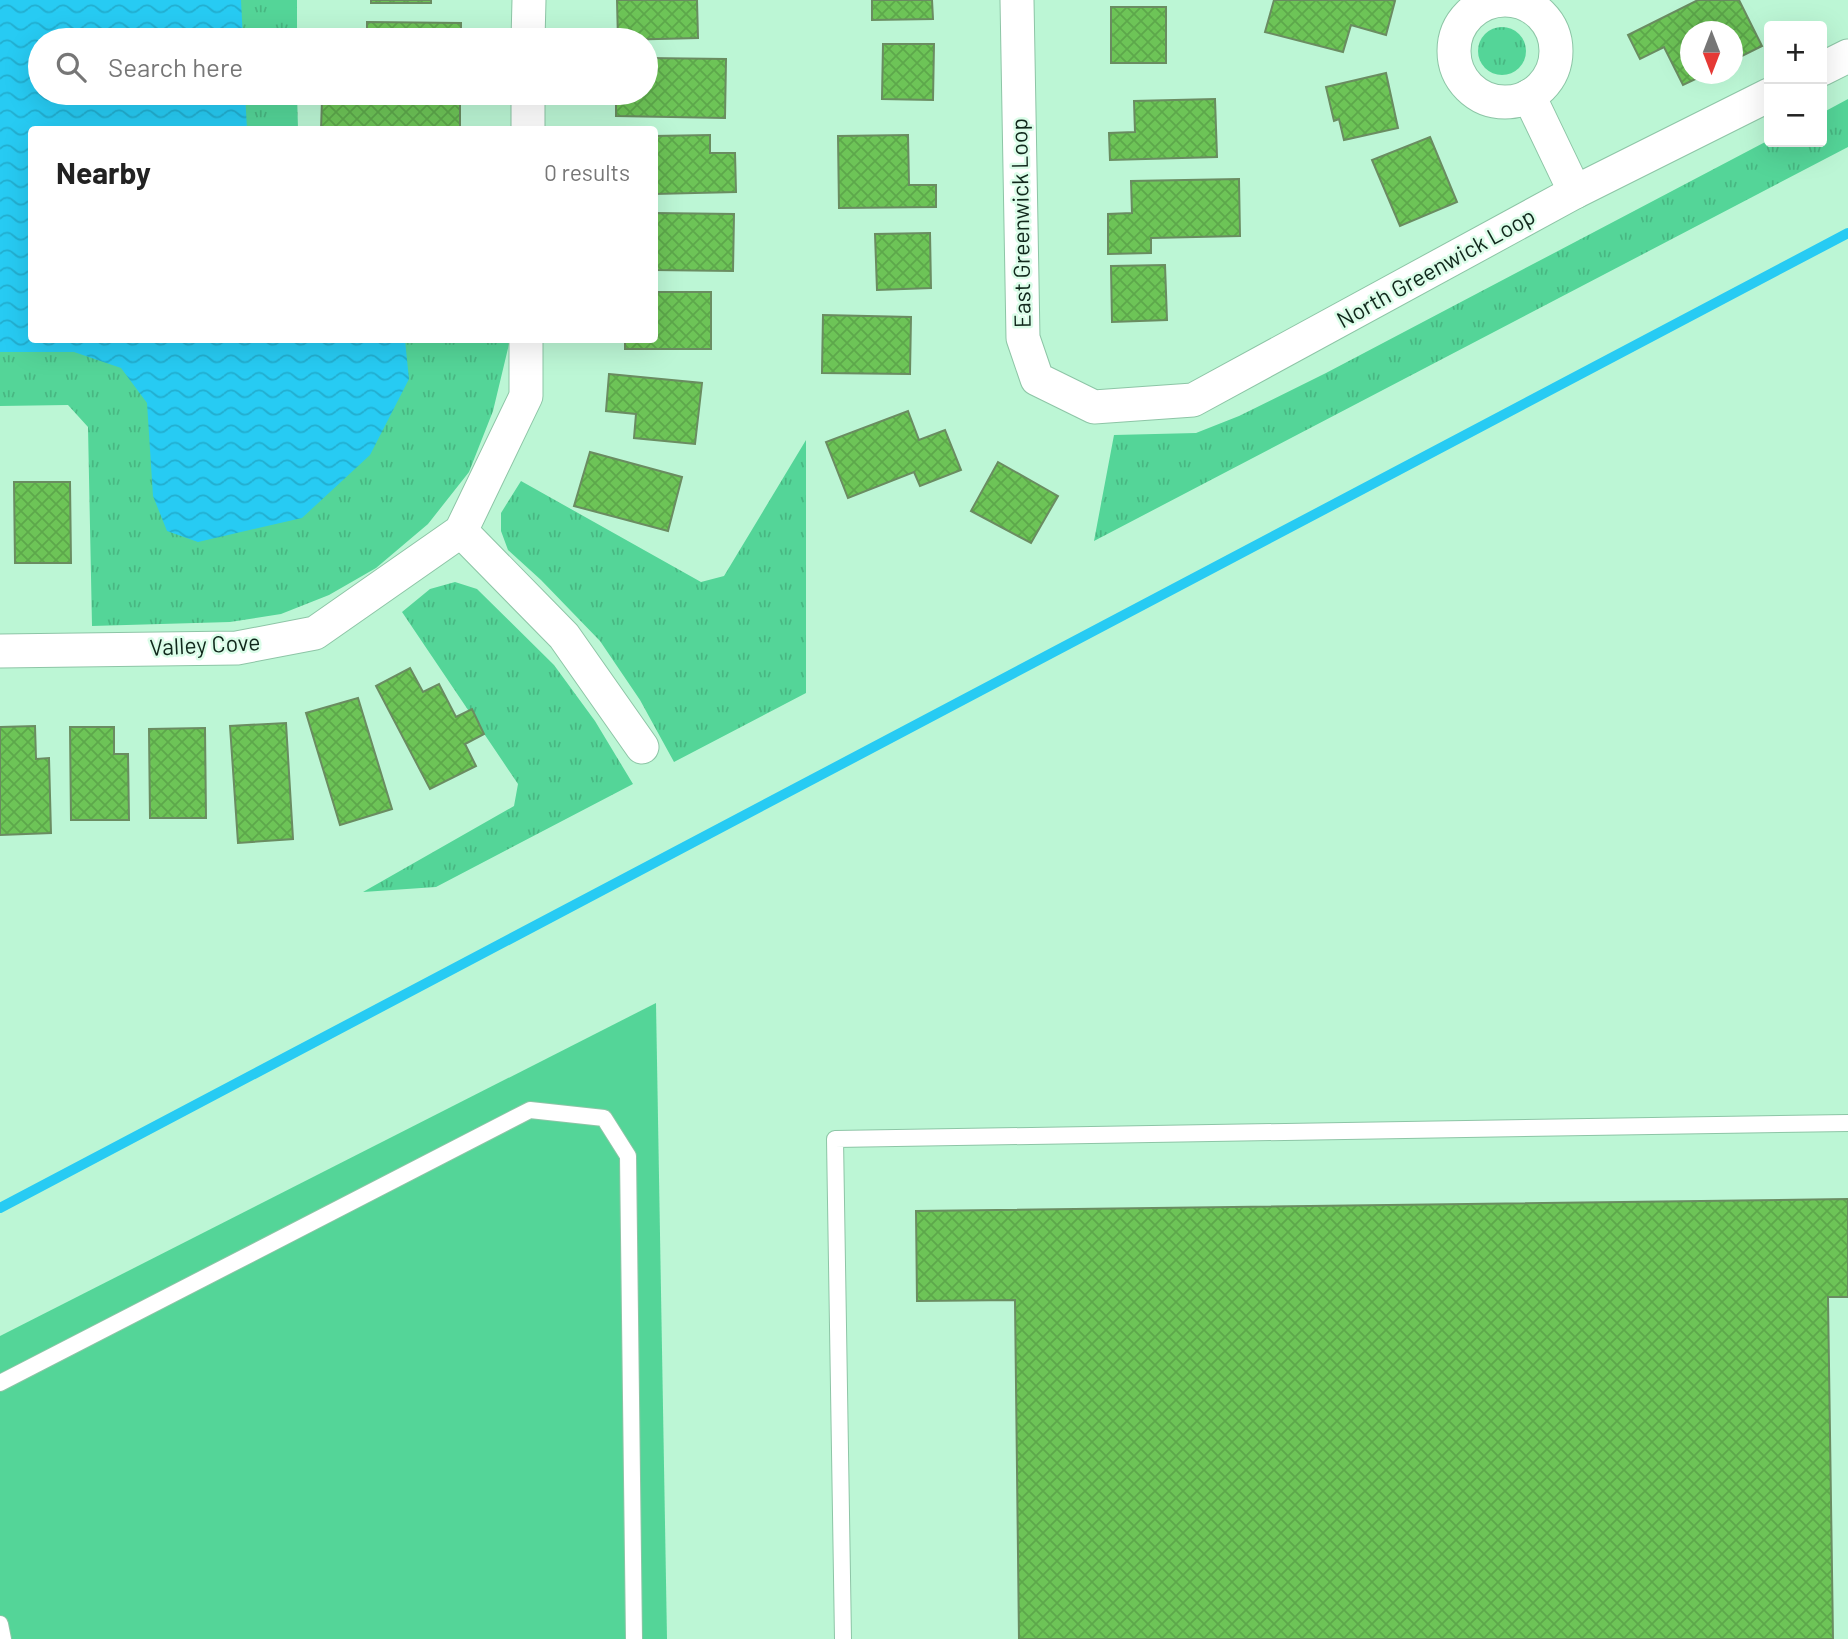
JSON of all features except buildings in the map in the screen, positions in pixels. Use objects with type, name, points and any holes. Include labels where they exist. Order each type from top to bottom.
[{"type":"street","points":[[528,28],[529,0]]},
{"type":"street","name":"East Greenwick Loop","points":[[1017,0],[1023,338],[1037,379],[1094,407]]},
{"type":"street","points":[[1827,66],[1848,56]]},
{"type":"street","points":[[1529,96],[1575,192]]},
{"type":"street","name":"North Greenwick Loop","points":[[1094,407],[1193,400],[1575,192],[1764,98]]},
{"type":"street","points":[[528,105],[528,126]]},
{"type":"street","points":[[526,343],[526,396],[461,531],[565,636],[642,747]]},
{"type":"street","name":"Valley Cove","points":[[0,651],[237,648],[315,633],[461,531]]},
{"type":"lane","points":[[0,1383],[530,1110],[604,1118],[628,1156],[634,1639]]},
{"type":"lane","points":[[843,1639],[835,1139],[1848,1123]]},
{"type":"lane","points":[[0,1624],[3,1639]]},
{"type":"green space","points":[[0,0],[297,0],[297,28],[28,28],[28,105],[297,105],[298,126],[28,126],[28,343],[509,343],[493,411],[469,472],[428,524],[376,568],[329,595],[281,614],[230,622],[92,626],[88,427],[68,405],[0,406]]},
{"type":"green space","points":[[1502,27],[1519,34],[1526,51],[1519,68],[1502,75],[1485,68],[1478,51],[1485,34]]},
{"type":"green space","points":[[1848,99],[1848,147],[1094,541],[1114,435],[1196,433],[1239,416],[1764,143],[1764,147],[1827,147],[1827,110]]},
{"type":"green space","points":[[806,440],[806,693],[674,762],[640,700],[600,641],[508,550],[501,531],[501,513],[521,481],[701,582],[724,576]]},
{"type":"green space","points":[[455,582],[477,589],[554,665],[595,721],[633,784],[436,887],[363,892],[514,806],[518,784],[402,612],[430,589]]},
{"type":"green space","points":[[656,1003],[667,1639],[0,1639],[0,1336]]},
{"type":"water","points":[[0,0],[241,0],[242,28],[28,28],[28,105],[246,105],[247,126],[28,126],[28,343],[405,343],[409,379],[370,455],[302,518],[198,542],[167,531],[153,496],[147,403],[121,368],[74,352],[0,352]]},
{"type":"waterway","points":[[0,1208],[1848,233]]}]
